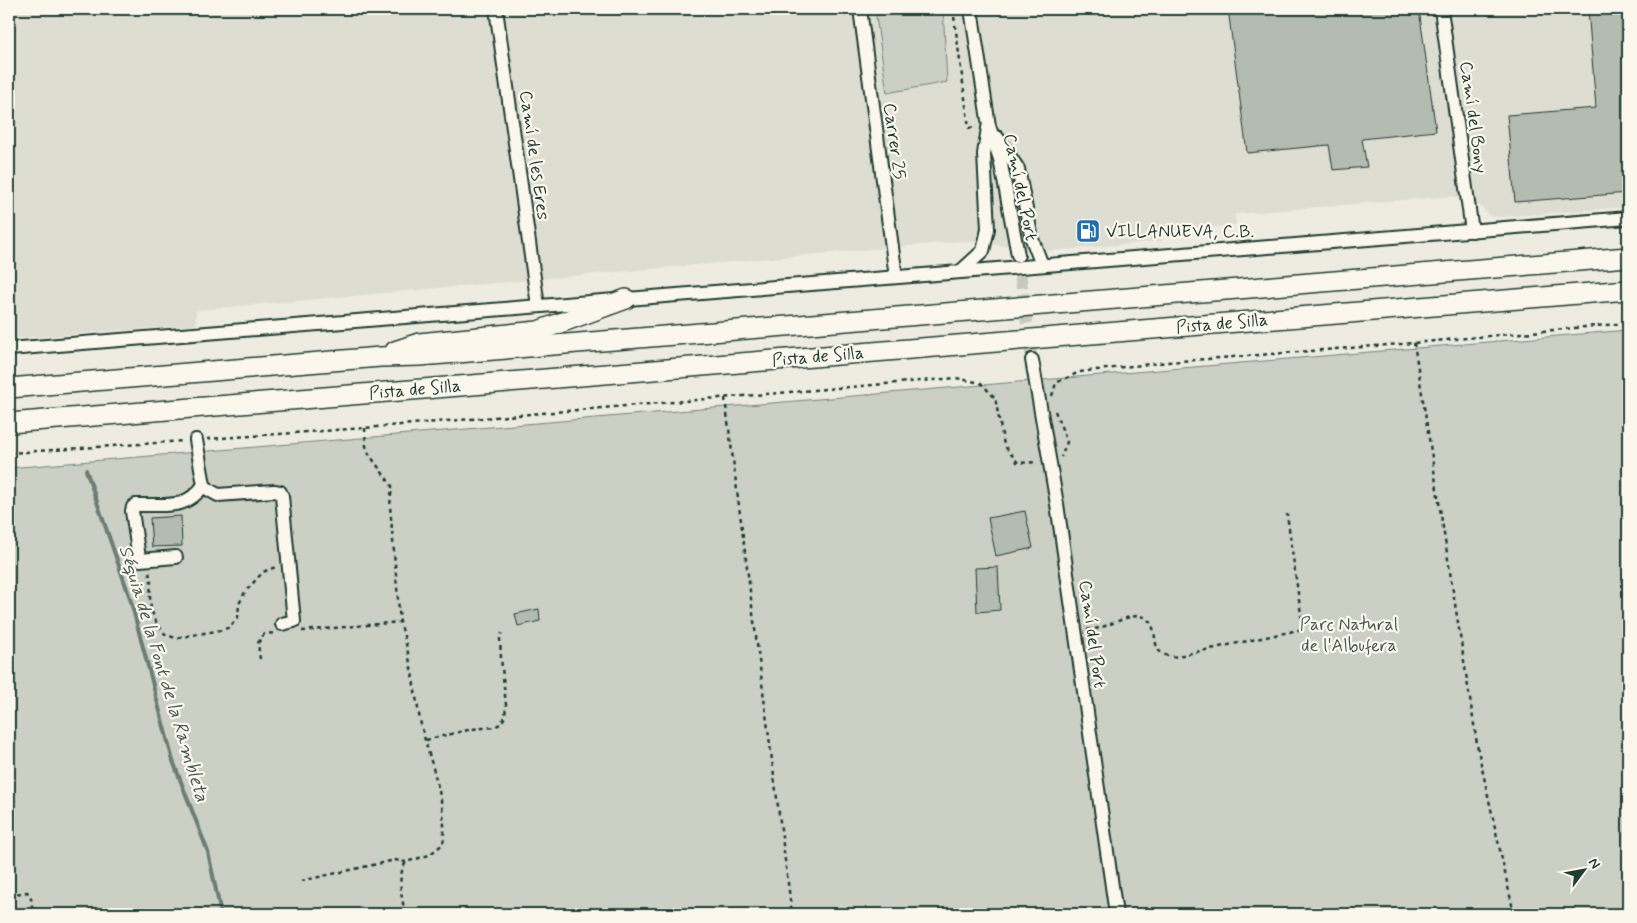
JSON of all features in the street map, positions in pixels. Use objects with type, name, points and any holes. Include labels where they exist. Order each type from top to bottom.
[{"type":"highway","name":"Pista de Silla","points":[[9,388],[1628,257]]},
{"type":"highway","name":"Pista de Silla","points":[[9,423],[1628,290]]},
{"type":"highway","points":[[380,357],[419,343],[538,331],[626,299]]},
{"type":"street","name":"Camí de les Eres","points":[[496,9],[538,306]]},
{"type":"street","name":"Carrer 25","points":[[860,9],[896,277]]},
{"type":"street","name":"Camí del Port","points":[[971,9],[989,126],[1000,159],[1018,255]]},
{"type":"street","name":"Camí del Bony","points":[[1441,9],[1472,231]]},
{"type":"street","name":"Camí del Port","points":[[989,126],[1018,168],[1032,239],[1042,265]]},
{"type":"street","name":"Camí del Port","points":[[960,272],[982,251],[988,229],[984,154],[989,126]]},
{"type":"street","points":[[9,349],[1628,218]]},
{"type":"street","name":"Camí del Port","points":[[1032,360],[1050,461],[1116,914]]},
{"type":"street","points":[[196,440],[204,486],[209,490],[218,495],[280,492],[284,503],[294,621],[283,628]]},
{"type":"street","points":[[176,557],[140,560],[133,521],[133,507],[136,505],[180,504],[197,495],[204,486]]},
{"type":"path","points":[[953,9],[969,128],[989,126]]},
{"type":"path","points":[[1051,397],[1056,383],[1079,372],[1168,362],[1414,343],[1628,323]]},
{"type":"path","points":[[1414,343],[1478,750],[1514,914]]},
{"type":"path","points":[[9,454],[365,428],[956,378],[981,383],[995,398],[1004,446],[1018,463],[1050,461],[1061,458],[1068,442],[1054,406]]},
{"type":"path","points":[[725,398],[792,914]]},
{"type":"path","points":[[301,881],[395,860],[406,862],[429,855],[443,844],[444,824],[421,722],[406,638],[400,622],[390,506],[392,486],[369,454],[366,446],[365,428]]},
{"type":"path","points":[[1075,631],[1102,627],[1132,616],[1140,616],[1147,619],[1151,626],[1158,650],[1163,655],[1173,656],[1303,629],[1287,514]]},
{"type":"path","points":[[140,560],[147,567],[151,581],[151,609],[155,620],[165,634],[175,638],[230,627],[238,617],[239,604],[254,580],[263,572],[288,561]]},
{"type":"path","points":[[294,632],[400,622]]},
{"type":"path","points":[[260,659],[258,643],[264,634],[283,628]]},
{"type":"path","points":[[426,740],[472,729],[494,727],[500,724],[505,717],[506,705],[500,639],[502,633]]},
{"type":"path","points":[[405,914],[400,880],[401,870],[406,862]]},
{"type":"path","points":[[9,894],[27,892],[32,900],[32,914]]},
{"type":"shaded area","points":[[9,9],[1628,9],[1628,207],[1501,217],[1489,216],[1482,207],[1452,196],[1235,214],[1236,225],[1161,231],[1162,241],[1050,251],[963,241],[196,310],[196,325],[9,339]]},
{"type":"green space","points":[[875,9],[943,9],[947,82],[887,93]]},
{"type":"green space","name":"Parc Natural de l'Albufera","points":[[1628,330],[1628,914],[9,914],[9,468]]},
{"type":"building","points":[[1228,9],[1419,9],[1436,131],[1362,139],[1367,167],[1333,170],[1329,145],[1247,153]]},
{"type":"building","points":[[1588,9],[1628,9],[1628,193],[1515,202],[1507,115],[1596,108]]},
{"type":"building","points":[[1025,511],[1033,548],[996,556],[988,518]]},
{"type":"building","points":[[181,516],[182,546],[152,547],[150,518]]},
{"type":"building","points":[[998,567],[1000,610],[977,612],[975,568]]},
{"type":"building","points":[[539,609],[540,621],[518,626],[515,614]]},
{"type":"waterway","name":"Séquia de la Font de la Rambleta","points":[[86,470],[130,598],[173,761],[208,852],[221,914]]},
{"type":"tunnel","points":[[1018,258],[1032,360]]},
{"type":"place","name":"VILLANUEVA, C.B.","points":[[1088,231]]}]
